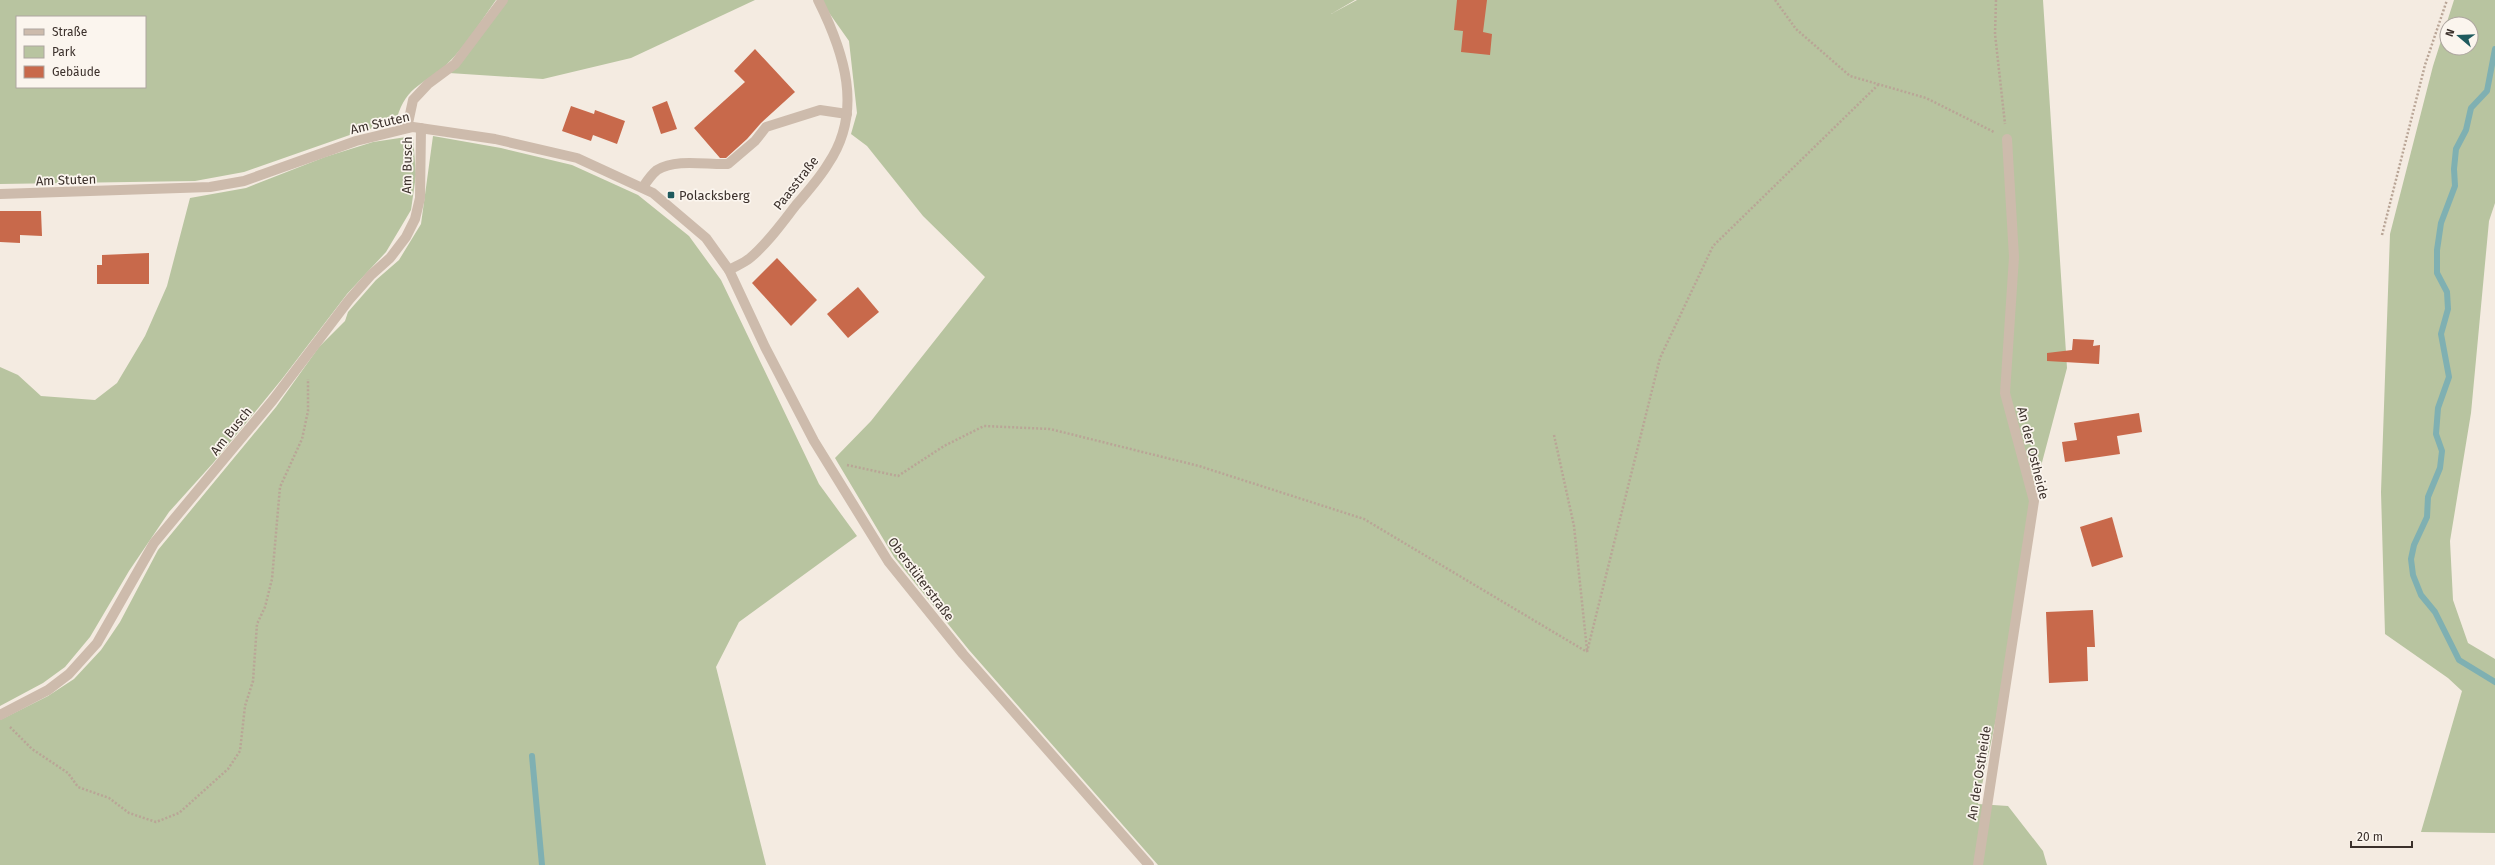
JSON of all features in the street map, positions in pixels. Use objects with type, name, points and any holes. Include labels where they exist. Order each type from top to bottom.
[{"type":"street","points":[[407,128],[413,100],[428,84],[455,64],[503,0]]},
{"type":"street","name":"Paasstraße","points":[[729,270],[750,259],[768,240],[829,164],[842,135],[847,114],[849,94],[844,63],[835,35],[818,0]]},
{"type":"street","points":[[643,187],[656,171],[663,167],[684,163],[728,164],[755,141],[766,127],[786,119],[820,110],[847,114]]},
{"type":"street","name":"Am Stuten","points":[[0,194],[210,187],[244,181],[356,141],[407,128],[421,128],[495,139],[577,158],[643,187],[706,238],[729,270]]},
{"type":"street","name":"Am Busch","points":[[3,718],[48,690],[64,678],[97,642],[154,543],[311,351],[349,300],[371,275],[390,258],[406,238],[415,219],[420,198],[421,128]]},
{"type":"street","name":"An der Ostheide","points":[[1978,865],[2034,501],[2005,393],[2014,257],[2007,139]]},
{"type":"street","name":"Oberstüterstraße","points":[[729,270],[765,347],[827,462],[893,567],[963,654],[1149,865]]},
{"type":"path","points":[[1775,0],[1796,29],[1850,76],[1926,98],[2007,139]]},
{"type":"path","points":[[1996,0],[1996,34],[2007,139]]},
{"type":"path","points":[[2382,235],[2425,65],[2447,0]]},
{"type":"path","points":[[1587,652],[1660,358],[1713,246],[1879,84]]},
{"type":"path","points":[[3,718],[32,749],[68,773],[78,787],[108,798],[129,813],[156,822],[179,813],[228,769],[240,751],[244,706],[253,681],[257,624],[265,607],[272,579],[280,487],[302,439],[308,411],[311,351]]},
{"type":"path","points":[[827,462],[866,468],[898,476],[944,446],[984,426],[1050,429],[1199,466],[1364,519],[1587,652]]},
{"type":"path","points":[[1554,435],[1574,526],[1587,652]]},
{"type":"green space","points":[[0,0],[496,0],[454,57],[439,71],[418,86],[406,98],[397,118],[399,123],[364,130],[244,172],[195,181],[0,184]]},
{"type":"green space","points":[[506,0],[755,0],[631,58],[543,79],[449,73]]},
{"type":"green space","points":[[820,0],[1355,0],[1331,14],[1357,0],[2043,0],[2067,368],[2031,504],[1996,719],[1978,804],[2008,806],[2043,851],[2047,865],[1158,865],[969,650],[894,557],[835,458],[871,421],[985,277],[923,216],[867,146],[851,134],[857,113],[849,41]]},
{"type":"green space","points":[[2454,0],[2495,0],[2495,203],[2489,221],[2471,413],[2450,541],[2453,600],[2468,643],[2495,659],[2495,833],[2421,832],[2462,691],[2448,678],[2385,634],[2381,492],[2390,234],[2439,47],[2439,56],[2479,56],[2479,16],[2449,16]]},
{"type":"green space","points":[[413,136],[416,175],[411,210],[386,252],[347,294],[282,379],[214,462],[169,512],[129,571],[90,637],[65,667],[43,683],[0,706],[0,367],[18,375],[41,396],[95,400],[117,383],[145,336],[167,286],[190,198],[246,188],[325,157],[373,142]]},
{"type":"green space","points":[[433,136],[501,148],[572,165],[638,195],[689,236],[721,280],[819,484],[857,536],[739,622],[716,667],[766,865],[0,865],[0,720],[48,696],[74,679],[101,650],[120,622],[158,550],[276,407],[319,347],[345,321],[348,312],[376,280],[399,260],[421,224]]},
{"type":"building","points":[[1457,0],[1487,0],[1483,32],[1492,34],[1490,55],[1461,52],[1463,31],[1454,30]]},
{"type":"building","points":[[755,49],[795,92],[726,158],[720,158],[694,128],[745,82],[734,71]]},
{"type":"building","points":[[667,101],[677,129],[661,134],[652,107]]},
{"type":"building","points":[[571,106],[594,114],[595,110],[625,121],[617,144],[593,135],[591,141],[562,131]]},
{"type":"building","points":[[0,211],[41,211],[42,236],[20,235],[20,243],[0,242]]},
{"type":"building","points":[[149,253],[149,284],[97,284],[97,265],[102,265],[102,255]]},
{"type":"building","points":[[777,258],[817,300],[791,326],[752,283]]},
{"type":"building","points":[[858,287],[879,312],[848,338],[827,314]]},
{"type":"building","points":[[2073,339],[2094,340],[2093,346],[2100,345],[2099,364],[2047,361],[2047,353],[2072,350]]},
{"type":"building","points":[[2139,413],[2142,432],[2117,436],[2120,454],[2065,462],[2062,442],[2077,440],[2074,423]]},
{"type":"building","points":[[2112,517],[2123,557],[2092,567],[2080,527]]},
{"type":"building","points":[[2093,610],[2095,647],[2087,647],[2088,681],[2049,683],[2046,612]]},
{"type":"waterway","points":[[2495,49],[2487,91],[2471,108],[2466,130],[2456,149],[2454,169],[2455,186],[2441,223],[2437,250],[2437,273],[2447,292],[2448,309],[2441,334],[2449,377],[2438,408],[2436,434],[2442,451],[2440,468],[2428,497],[2427,517],[2414,545],[2411,559],[2413,575],[2421,595],[2435,612],[2459,660],[2495,682]]},
{"type":"waterway","points":[[532,756],[542,865]]},
{"type":"place","name":"Polacksberg","points":[[671,195]]}]
